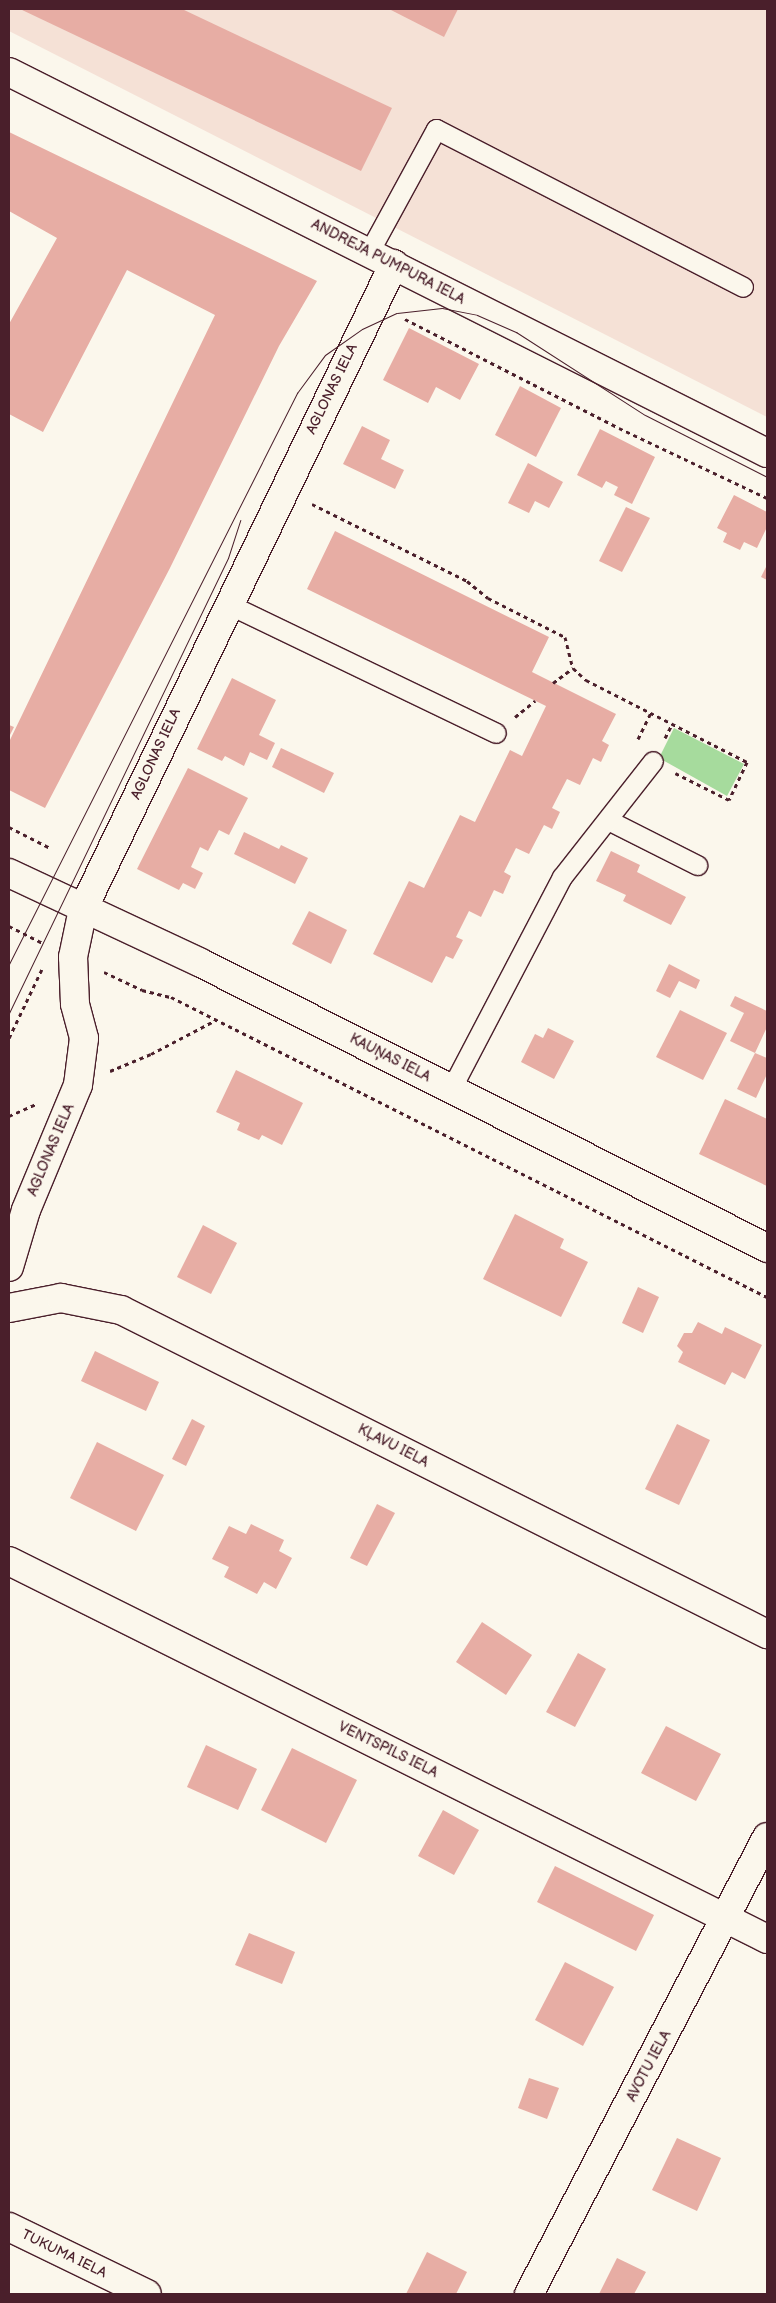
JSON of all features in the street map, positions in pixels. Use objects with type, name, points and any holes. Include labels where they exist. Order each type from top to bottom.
[{"type":"street","name":"ANDREJA PUMPURA IELA","points":[[9,72],[767,453]]},
{"type":"street","name":"AGLONAS IELA","points":[[9,1267],[26,1210],[78,1085],[84,1038],[75,1004],[73,957],[83,910],[228,604],[394,264]]},
{"type":"street","name":"KAUŅAS IELA","points":[[9,873],[83,910],[199,962],[767,1248]]},
{"type":"street","name":"KĻAVU IELA","points":[[9,1308],[61,1298],[121,1310],[767,1634]]},
{"type":"street","name":"VENTSPILS IELA","points":[[9,1561],[767,1938]]},
{"type":"street","name":"AVOTU IELA","points":[[530,2294],[767,1837]]},
{"type":"street","name":"TUKUMA IELA","points":[[9,2227],[147,2294]]},
{"type":"lane","points":[[369,252],[436,129],[743,287]]},
{"type":"lane","points":[[228,604],[496,733]]},
{"type":"lane","points":[[451,1089],[562,877],[653,761]]},
{"type":"lane","points":[[608,820],[697,865]]},
{"type":"path","points":[[404,318],[619,428],[767,498]]},
{"type":"path","points":[[312,504],[467,581],[488,598],[565,637],[573,668],[586,680],[747,762],[729,800],[653,761]]},
{"type":"path","points":[[553,683],[573,668]]},
{"type":"path","points":[[9,827],[50,848]]},
{"type":"path","points":[[9,1038],[44,964]]},
{"type":"path","points":[[102,970],[142,990],[171,997],[767,1297]]},
{"type":"shaded area","points":[[9,9],[767,9],[767,417],[9,31]]},
{"type":"green space","points":[[674,728],[744,764],[727,796],[659,758]]},
{"type":"building","points":[[20,9],[182,9],[392,108],[361,171]]},
{"type":"building","points":[[389,9],[458,9],[444,37]]},
{"type":"building","points":[[9,132],[317,281],[279,346],[170,568],[45,808],[9,790],[9,742],[215,315],[127,270],[43,432],[9,414],[9,324],[57,238],[9,211]]},
{"type":"building","points":[[409,328],[479,364],[460,400],[436,387],[428,403],[383,380]]},
{"type":"building","points":[[520,386],[561,408],[536,457],[495,435]]},
{"type":"building","points":[[362,426],[390,440],[381,459],[404,470],[395,489],[343,464]]},
{"type":"building","points":[[600,429],[655,457],[632,504],[614,495],[618,487],[606,481],[602,488],[577,475]]},
{"type":"building","points":[[528,463],[563,482],[549,508],[535,501],[529,513],[508,503]]},
{"type":"building","points":[[734,495],[767,512],[767,527],[757,548],[744,542],[740,550],[723,542],[727,533],[717,528]]},
{"type":"building","points":[[626,507],[650,518],[622,572],[599,561]]},
{"type":"building","points":[[335,531],[549,637],[532,672],[616,714],[602,741],[609,745],[601,762],[593,758],[580,785],[567,779],[552,808],[560,812],[552,829],[544,825],[529,854],[516,848],[504,872],[511,876],[503,894],[494,890],[481,917],[469,911],[456,937],[463,940],[453,959],[446,956],[432,983],[373,954],[409,881],[424,888],[460,815],[475,822],[510,750],[522,756],[546,706],[307,589]]},
{"type":"building","points":[[767,565],[767,580],[761,577]]},
{"type":"building","points":[[232,678],[276,700],[259,735],[275,743],[267,760],[250,752],[244,766],[225,756],[222,761],[197,749]]},
{"type":"building","points":[[9,725],[14,727],[9,737]]},
{"type":"building","points":[[281,748],[334,773],[324,793],[272,767]]},
{"type":"building","points":[[188,768],[248,798],[229,835],[219,830],[208,851],[200,847],[191,867],[203,873],[195,889],[183,883],[179,890],[137,869]]},
{"type":"building","points":[[244,832],[279,849],[281,845],[308,858],[295,884],[234,854]]},
{"type":"building","points":[[611,851],[640,865],[637,872],[686,897],[671,925],[623,901],[626,895],[596,881]]},
{"type":"building","points":[[309,911],[347,930],[331,964],[292,944]]},
{"type":"building","points":[[669,964],[700,980],[696,989],[679,981],[670,998],[656,991]]},
{"type":"building","points":[[735,996],[767,1011],[767,1027],[755,1053],[730,1041],[744,1013],[730,1006]]},
{"type":"building","points":[[680,1010],[727,1033],[703,1080],[656,1057]]},
{"type":"building","points":[[548,1028],[574,1041],[554,1079],[521,1062],[535,1034],[543,1038]]},
{"type":"building","points":[[755,1053],[767,1058],[767,1074],[756,1098],[737,1089]]},
{"type":"building","points":[[236,1070],[303,1103],[282,1145],[262,1135],[259,1140],[237,1130],[240,1123],[216,1112]]},
{"type":"building","points":[[725,1099],[767,1119],[767,1186],[699,1154]]},
{"type":"building","points":[[515,1214],[564,1239],[560,1248],[588,1262],[561,1317],[483,1279]]},
{"type":"building","points":[[203,1225],[237,1243],[211,1294],[177,1277]]},
{"type":"building","points":[[638,1287],[659,1297],[643,1333],[622,1323]]},
{"type":"building","points":[[698,1322],[722,1334],[725,1327],[762,1345],[745,1379],[732,1372],[725,1385],[678,1362],[683,1352],[677,1346],[684,1333],[692,1333]]},
{"type":"building","points":[[95,1351],[159,1382],[146,1411],[81,1381]]},
{"type":"building","points":[[192,1419],[205,1426],[186,1466],[172,1459]]},
{"type":"building","points":[[677,1424],[710,1440],[679,1505],[645,1489]]},
{"type":"building","points":[[97,1442],[164,1475],[136,1531],[70,1498]]},
{"type":"building","points":[[377,1504],[395,1513],[367,1566],[350,1558]]},
{"type":"building","points":[[251,1524],[284,1540],[279,1551],[292,1558],[276,1589],[264,1582],[257,1594],[224,1577],[229,1567],[212,1559],[229,1526],[246,1534]]},
{"type":"building","points":[[482,1622],[532,1655],[506,1695],[456,1662]]},
{"type":"building","points":[[578,1653],[606,1669],[575,1727],[546,1712]]},
{"type":"building","points":[[666,1726],[721,1754],[696,1801],[641,1773]]},
{"type":"building","points":[[206,1745],[257,1769],[238,1810],[187,1787]]},
{"type":"building","points":[[292,1748],[357,1780],[326,1843],[261,1810]]},
{"type":"building","points":[[443,1810],[479,1830],[454,1875],[418,1856]]},
{"type":"building","points":[[555,1866],[654,1915],[636,1951],[537,1902]]},
{"type":"building","points":[[249,1933],[295,1952],[282,1984],[235,1965]]},
{"type":"building","points":[[565,1962],[614,1987],[583,2046],[535,2020]]},
{"type":"building","points":[[529,2078],[559,2088],[547,2119],[518,2108]]},
{"type":"building","points":[[677,2138],[721,2158],[697,2211],[652,2190]]},
{"type":"building","points":[[427,2252],[467,2272],[456,2294],[406,2294]]},
{"type":"building","points":[[617,2258],[646,2272],[634,2294],[599,2294]]},
{"type":"tram line","points":[[9,964],[297,393],[325,355],[362,329],[397,313],[442,308],[477,315],[516,332],[645,415],[767,477]]},
{"type":"tram line","points":[[9,1013],[228,558],[240,520]]}]
